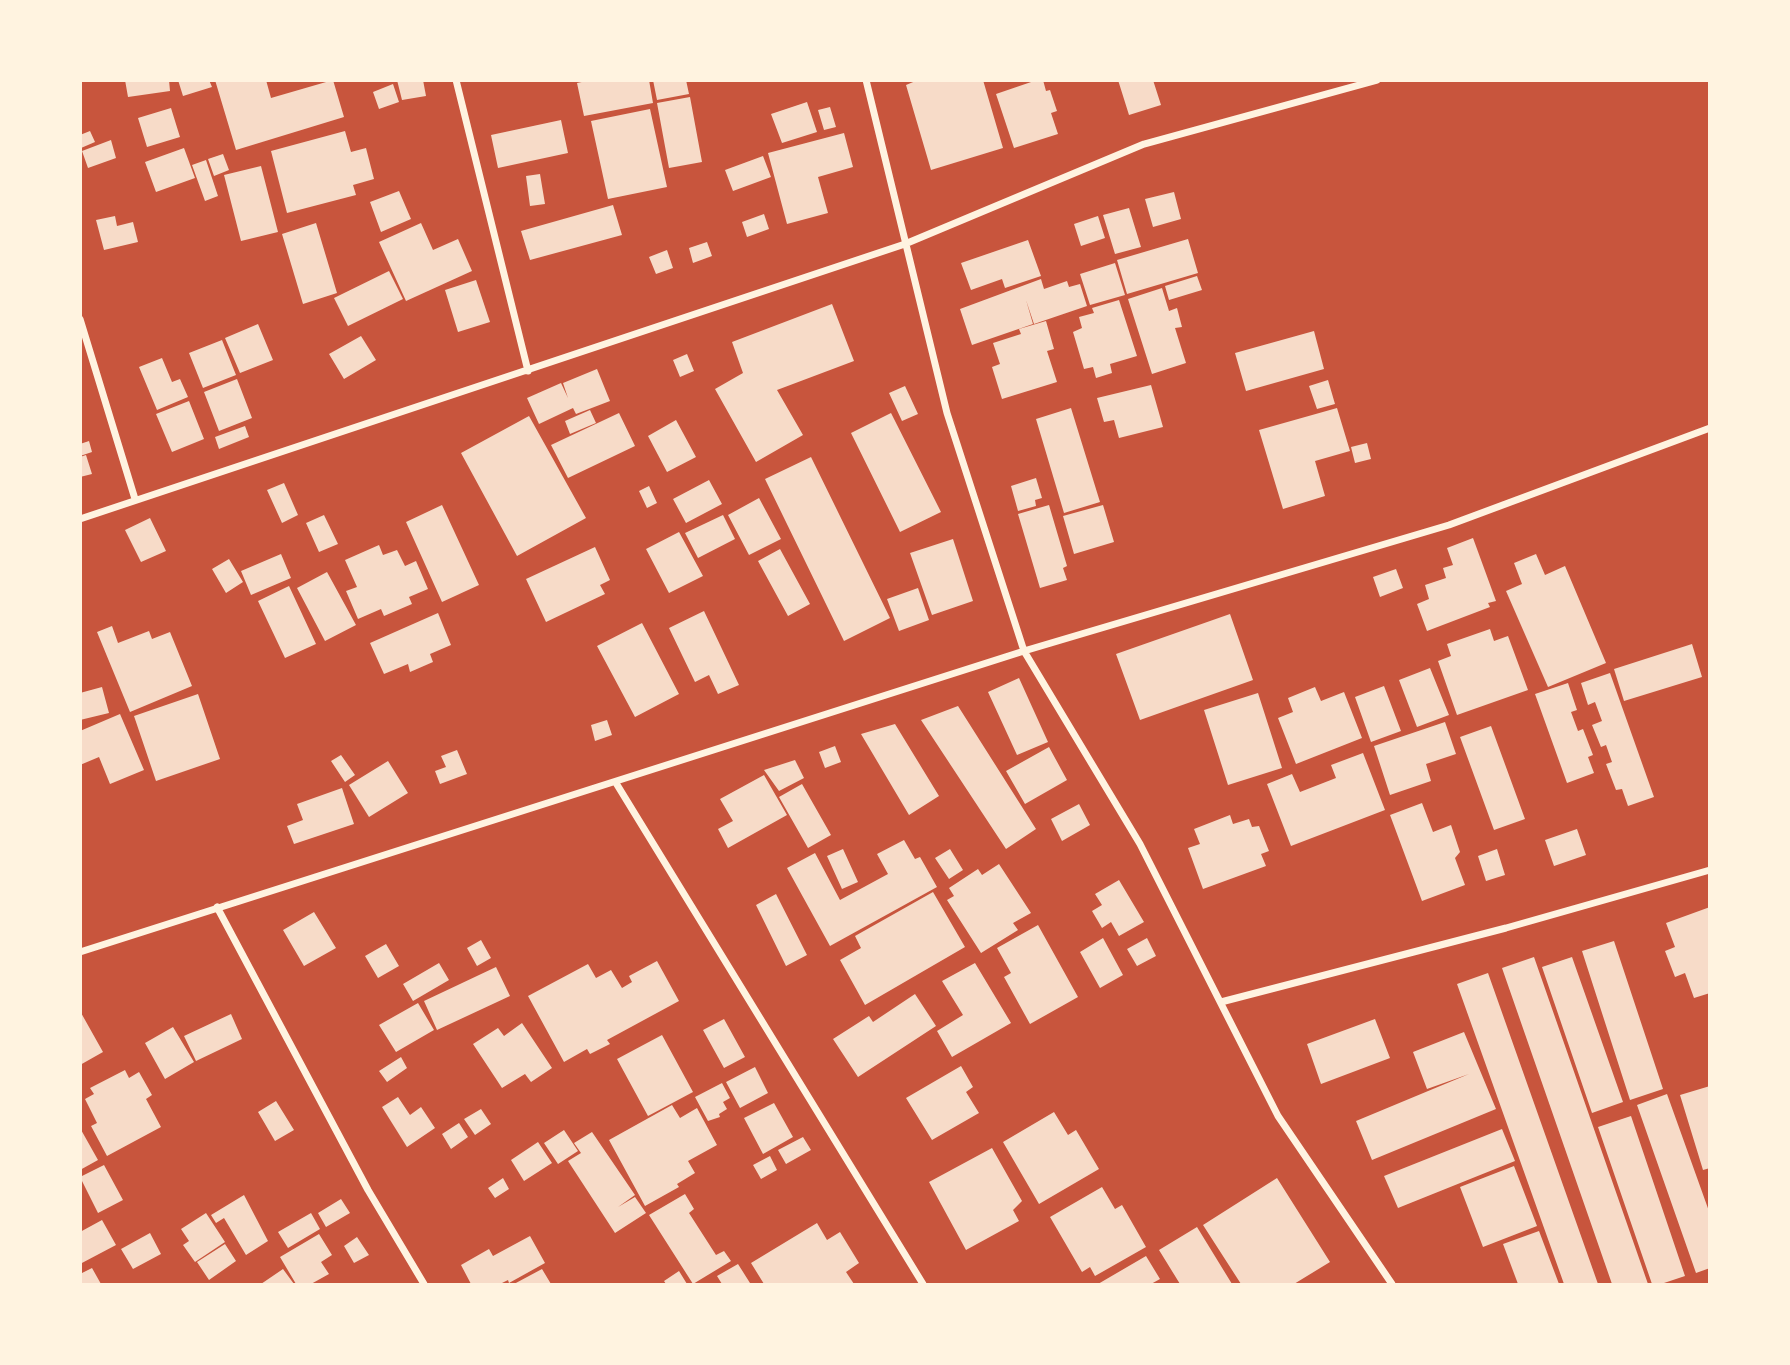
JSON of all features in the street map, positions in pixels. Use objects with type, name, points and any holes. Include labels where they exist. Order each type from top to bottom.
[{"type":"street","points":[[456,80],[528,371]]},
{"type":"street","points":[[866,80],[947,413],[1024,651],[1140,844],[1278,1116],[1392,1284]]},
{"type":"street","points":[[80,519],[905,244],[1144,144],[1377,80]]},
{"type":"street","points":[[80,319],[135,499]]},
{"type":"street","points":[[80,953],[1024,651],[1449,525],[1710,428]]},
{"type":"street","points":[[616,783],[923,1284]]},
{"type":"street","points":[[1221,1002],[1506,928],[1710,870]]},
{"type":"street","points":[[217,907],[368,1190],[424,1284]]},
{"type":"building","points":[[125,80],[169,80],[170,91],[128,97]]},
{"type":"building","points":[[178,80],[209,80],[212,87],[183,96]]},
{"type":"building","points":[[215,80],[266,80],[271,98],[333,80],[344,117],[236,150]]},
{"type":"building","points":[[397,80],[423,80],[426,96],[402,100]]},
{"type":"building","points":[[591,80],[649,80],[653,103],[584,116],[577,83]]},
{"type":"building","points":[[653,80],[686,80],[689,94],[657,100]]},
{"type":"building","points":[[918,80],[983,80],[1003,148],[931,170],[906,85]]},
{"type":"building","points":[[1043,80],[1046,91],[1050,90],[1057,111],[1051,113],[1058,134],[1014,148],[996,94]]},
{"type":"building","points":[[1118,80],[1153,80],[1161,105],[1129,115]]},
{"type":"building","points":[[393,84],[399,102],[379,109],[373,92]]},
{"type":"building","points":[[690,97],[702,162],[669,168],[657,103]]},
{"type":"building","points":[[807,102],[817,132],[782,143],[771,114]]},
{"type":"building","points":[[830,107],[836,127],[824,130],[818,110]]},
{"type":"building","points":[[171,108],[180,137],[147,147],[138,118]]},
{"type":"building","points":[[650,109],[667,187],[608,199],[591,121]]},
{"type":"building","points":[[561,120],[568,153],[498,168],[491,135]]},
{"type":"building","points":[[90,131],[95,142],[81,148],[80,135]]},
{"type":"building","points":[[345,131],[351,152],[366,148],[374,179],[353,185],[356,195],[287,213],[271,151]]},
{"type":"building","points":[[844,133],[853,167],[818,177],[828,213],[787,224],[768,153]]},
{"type":"building","points":[[111,140],[116,158],[88,168],[82,151]]},
{"type":"building","points":[[184,148],[195,178],[156,192],[145,162]]},
{"type":"building","points":[[223,154],[229,170],[214,176],[208,159]]},
{"type":"building","points":[[763,156],[771,177],[733,191],[725,170]]},
{"type":"building","points":[[206,160],[218,196],[205,201],[192,165]]},
{"type":"building","points":[[261,166],[278,232],[241,241],[224,175]]},
{"type":"building","points":[[540,174],[545,204],[530,206],[526,176]]},
{"type":"building","points":[[399,191],[411,219],[381,232],[370,202]]},
{"type":"building","points":[[1174,192],[1181,219],[1153,227],[1145,199]]},
{"type":"building","points":[[613,205],[622,235],[530,260],[521,231]]},
{"type":"building","points":[[1129,208],[1141,247],[1115,254],[1103,215]]},
{"type":"building","points":[[764,214],[769,229],[747,237],[742,222]]},
{"type":"building","points":[[115,216],[117,226],[133,222],[138,242],[104,250],[96,220]]},
{"type":"building","points":[[1098,216],[1105,238],[1081,246],[1074,224]]},
{"type":"building","points":[[316,223],[337,293],[303,304],[282,234]]},
{"type":"building","points":[[421,223],[433,250],[458,239],[472,271],[406,301],[379,242]]},
{"type":"building","points":[[1188,239],[1198,273],[1127,294],[1117,260]]},
{"type":"building","points":[[1028,240],[1041,276],[1005,288],[1002,279],[971,290],[961,263]]},
{"type":"building","points":[[707,242],[712,256],[693,263],[689,248]]},
{"type":"building","points":[[667,250],[673,268],[656,274],[649,257]]},
{"type":"building","points":[[1115,263],[1125,295],[1090,305],[1080,274]]},
{"type":"building","points":[[389,271],[403,299],[348,326],[334,298]]},
{"type":"building","points":[[1197,276],[1202,290],[1169,300],[1165,286]]},
{"type":"building","points":[[1041,279],[1044,289],[1067,281],[1069,287],[1080,284],[1087,306],[1034,324],[1026,300],[1033,324],[972,345],[960,309]]},
{"type":"building","points":[[476,280],[490,322],[458,332],[445,290]]},
{"type":"building","points":[[1162,288],[1169,311],[1177,308],[1182,327],[1175,328],[1186,363],[1152,374],[1128,299]]},
{"type":"building","points":[[1119,300],[1137,356],[1110,364],[1112,373],[1096,378],[1093,367],[1084,369],[1073,332],[1082,328],[1079,317],[1094,313],[1092,308]]},
{"type":"building","points":[[832,304],[854,361],[777,390],[803,435],[756,462],[715,389],[743,373],[732,342]]},
{"type":"building","points":[[1046,321],[1054,349],[1047,351],[1057,382],[1002,399],[992,367],[1000,364],[993,343],[1021,334],[1019,329]]},
{"type":"building","points":[[258,324],[273,360],[240,373],[225,338]]},
{"type":"building","points":[[1314,331],[1324,369],[1246,391],[1235,353]]},
{"type":"building","points":[[361,336],[376,360],[344,379],[329,354]]},
{"type":"building","points":[[222,340],[236,375],[203,388],[189,353]]},
{"type":"building","points":[[687,354],[694,371],[680,377],[673,360]]},
{"type":"building","points":[[162,358],[172,382],[180,379],[188,397],[157,410],[139,367]]},
{"type":"building","points":[[597,369],[610,401],[576,414],[573,408],[539,424],[527,398],[561,383],[568,398],[563,383]]},
{"type":"building","points":[[237,379],[252,418],[219,431],[204,392]]},
{"type":"building","points":[[1328,380],[1335,404],[1317,409],[1309,386]]},
{"type":"building","points":[[1151,385],[1163,427],[1119,438],[1114,420],[1104,422],[1097,398]]},
{"type":"building","points":[[905,386],[918,414],[902,421],[889,393]]},
{"type":"building","points":[[189,401],[204,439],[172,452],[156,414]]},
{"type":"building","points":[[1071,408],[1100,502],[1064,513],[1036,419]]},
{"type":"building","points":[[1337,408],[1350,451],[1315,461],[1325,496],[1283,509],[1259,430]]},
{"type":"building","points":[[590,410],[596,423],[570,434],[565,421]]},
{"type":"building","points":[[619,413],[635,446],[568,478],[551,445]]},
{"type":"building","points":[[891,413],[941,512],[900,532],[851,433]]},
{"type":"building","points":[[529,416],[586,518],[517,556],[461,453]]},
{"type":"building","points":[[676,420],[696,457],[667,472],[648,436]]},
{"type":"building","points":[[245,426],[249,437],[219,449],[215,437]]},
{"type":"building","points":[[89,441],[92,452],[80,456],[80,444]]},
{"type":"building","points":[[1367,443],[1371,459],[1355,463],[1351,447]]},
{"type":"building","points":[[86,455],[92,474],[80,477],[80,457]]},
{"type":"building","points":[[811,457],[890,618],[844,641],[765,479]]},
{"type":"building","points":[[1036,478],[1042,498],[1035,500],[1036,506],[1018,511],[1011,486]]},
{"type":"building","points":[[709,480],[722,504],[686,523],[673,499]]},
{"type":"building","points":[[284,483],[298,515],[282,523],[267,490]]},
{"type":"building","points":[[649,486],[657,503],[647,508],[639,491]]},
{"type":"building","points":[[759,498],[781,539],[749,555],[728,515]]},
{"type":"building","points":[[442,505],[479,585],[442,602],[406,522]]},
{"type":"building","points":[[1049,505],[1067,566],[1063,568],[1067,580],[1040,588],[1018,514]]},
{"type":"building","points":[[1103,505],[1114,542],[1074,554],[1063,516]]},
{"type":"building","points":[[324,515],[338,544],[319,552],[306,523]]},
{"type":"building","points":[[723,515],[735,539],[698,558],[685,533]]},
{"type":"building","points":[[150,518],[166,551],[141,562],[125,530]]},
{"type":"building","points":[[679,532],[703,576],[669,593],[646,549]]},
{"type":"building","points":[[1473,538],[1496,601],[1488,603],[1490,607],[1427,631],[1417,604],[1429,599],[1425,585],[1446,578],[1443,568],[1453,565],[1447,548]]},
{"type":"building","points":[[953,539],[973,601],[932,615],[910,553]]},
{"type":"building","points":[[379,545],[383,555],[397,550],[405,566],[416,561],[428,589],[409,597],[412,604],[384,616],[381,609],[358,619],[346,591],[357,587],[345,560]]},
{"type":"building","points":[[595,547],[610,580],[600,585],[605,594],[546,622],[526,579]]},
{"type":"building","points":[[780,549],[810,604],[788,616],[758,561]]},
{"type":"building","points":[[281,554],[291,578],[251,595],[241,571]]},
{"type":"building","points":[[1536,554],[1545,575],[1565,566],[1606,663],[1548,687],[1506,591],[1522,584],[1514,563]]},
{"type":"building","points":[[229,559],[243,582],[226,593],[212,569]]},
{"type":"building","points":[[1396,569],[1403,588],[1380,597],[1373,577]]},
{"type":"building","points":[[327,572],[356,625],[325,641],[297,588]]},
{"type":"building","points":[[289,586],[316,644],[285,658],[258,601]]},
{"type":"building","points":[[918,588],[929,620],[899,631],[887,599]]},
{"type":"building","points":[[704,611],[739,685],[718,694],[709,675],[695,682],[669,628]]},
{"type":"building","points":[[438,613],[451,645],[430,654],[433,662],[410,672],[408,664],[384,674],[370,643]]},
{"type":"building","points":[[1230,614],[1253,680],[1140,720],[1116,654]]},
{"type":"building","points":[[642,623],[679,694],[635,717],[597,646]]},
{"type":"building","points":[[112,626],[118,643],[149,631],[152,639],[170,632],[192,686],[130,712],[97,632]]},
{"type":"building","points":[[1490,629],[1494,641],[1508,636],[1528,690],[1457,715],[1438,661],[1451,656],[1447,644]]},
{"type":"building","points":[[1692,644],[1702,677],[1624,701],[1614,669]]},
{"type":"building","points":[[1430,668],[1449,715],[1417,727],[1399,680]]},
{"type":"building","points":[[1610,673],[1654,797],[1628,806],[1622,789],[1616,790],[1606,764],[1612,762],[1606,745],[1601,747],[1592,725],[1602,721],[1595,702],[1588,705],[1581,683]]},
{"type":"building","points":[[1019,678],[1048,742],[1017,755],[988,692]]},
{"type":"building","points":[[1568,683],[1577,710],[1571,712],[1578,731],[1583,729],[1593,755],[1588,757],[1594,773],[1567,783],[1535,694]]},
{"type":"building","points":[[1384,686],[1401,731],[1371,742],[1355,697]]},
{"type":"building","points":[[102,687],[109,713],[80,720],[80,693]]},
{"type":"building","points":[[1315,687],[1321,701],[1344,692],[1362,738],[1296,764],[1278,718],[1293,712],[1288,698]]},
{"type":"building","points":[[1258,693],[1282,768],[1228,785],[1204,710]]},
{"type":"building","points":[[198,694],[220,759],[156,781],[134,716]]},
{"type":"building","points":[[958,706],[1036,829],[1006,849],[921,720]]},
{"type":"building","points":[[120,714],[144,770],[110,784],[99,757],[80,765],[80,731]]},
{"type":"building","points":[[607,720],[612,735],[595,741],[591,725]]},
{"type":"building","points":[[1445,722],[1456,754],[1426,764],[1431,781],[1390,795],[1374,746]]},
{"type":"building","points":[[895,724],[939,796],[909,815],[861,734]]},
{"type":"building","points":[[1491,726],[1525,819],[1494,830],[1460,737]]},
{"type":"building","points":[[835,746],[841,762],[825,768],[819,752]]},
{"type":"building","points":[[1049,747],[1067,780],[1025,804],[1006,771]]},
{"type":"building","points":[[457,750],[467,774],[440,784],[435,771],[446,767],[441,756]]},
{"type":"building","points":[[1363,753],[1385,810],[1291,846],[1267,784],[1292,774],[1300,792],[1336,778],[1331,765]]},
{"type":"building","points":[[341,755],[355,775],[345,782],[331,761]]},
{"type":"building","points":[[795,760],[804,778],[779,791],[764,770]]},
{"type":"building","points":[[388,761],[408,793],[369,817],[349,785]]},
{"type":"building","points":[[764,775],[787,815],[728,848],[718,829],[733,821],[720,799]]},
{"type":"building","points":[[802,784],[831,835],[808,848],[779,797]]},
{"type":"building","points":[[342,788],[354,824],[294,844],[287,826],[303,820],[297,804]]},
{"type":"building","points":[[1422,803],[1433,832],[1451,825],[1460,852],[1455,858],[1465,885],[1422,901],[1390,815]]},
{"type":"building","points":[[1079,804],[1090,825],[1062,841],[1051,819]]},
{"type":"building","points":[[1230,815],[1233,824],[1249,819],[1252,827],[1259,826],[1269,851],[1261,854],[1266,866],[1203,889],[1188,848],[1200,844],[1194,829]]},
{"type":"building","points":[[1577,829],[1586,855],[1554,866],[1545,840]]},
{"type":"building","points":[[904,840],[915,859],[920,857],[937,887],[830,946],[787,868],[815,853],[840,900],[888,874],[877,854]]},
{"type":"building","points":[[843,849],[858,882],[842,889],[827,856]]},
{"type":"building","points":[[950,849],[963,870],[949,879],[935,858]]},
{"type":"building","points":[[1497,849],[1505,875],[1486,881],[1478,856]]},
{"type":"building","points":[[999,864],[1031,913],[1013,923],[1018,930],[981,953],[947,900],[954,896],[949,888],[978,869],[982,875]]},
{"type":"building","points":[[1119,880],[1144,922],[1119,936],[1111,922],[1102,928],[1092,911],[1102,905],[1095,894]]},
{"type":"building","points":[[933,892],[965,947],[865,1005],[840,960],[861,948],[855,936]]},
{"type":"building","points":[[776,894],[807,955],[786,966],[756,905]]},
{"type":"building","points":[[1710,907],[1710,993],[1694,998],[1685,973],[1675,977],[1665,951],[1675,947],[1666,923]]},
{"type":"building","points":[[314,912],[336,948],[304,966],[283,930]]},
{"type":"building","points":[[1038,925],[1078,997],[1030,1024],[1004,977],[1011,973],[997,948]]},
{"type":"building","points":[[1103,938],[1123,975],[1100,988],[1080,952]]},
{"type":"building","points":[[1147,938],[1156,956],[1137,966],[1127,949]]},
{"type":"building","points":[[481,940],[491,958],[477,966],[467,948]]},
{"type":"building","points":[[1614,941],[1663,1089],[1630,1100],[1582,951]]},
{"type":"building","points":[[386,944],[399,966],[378,978],[365,956]]},
{"type":"building","points":[[1534,957],[1648,1284],[1612,1284],[1502,968]]},
{"type":"building","points":[[1572,957],[1623,1102],[1592,1113],[1542,967]]},
{"type":"building","points":[[657,961],[679,1001],[607,1040],[610,1044],[590,1054],[587,1049],[564,1062],[528,996],[588,964],[596,978],[611,970],[622,988],[632,982],[629,976]]},
{"type":"building","points":[[439,963],[449,980],[413,1001],[403,984]]},
{"type":"building","points":[[975,963],[1011,1023],[952,1057],[937,1031],[963,1015],[942,981]]},
{"type":"building","points":[[496,967],[510,996],[437,1030],[424,1001]]},
{"type":"building","points":[[1488,973],[1598,1284],[1564,1284],[1457,984]]},
{"type":"building","points":[[915,994],[936,1026],[858,1077],[833,1039],[869,1016],[873,1022]]},
{"type":"building","points":[[418,1003],[434,1030],[396,1052],[379,1025]]},
{"type":"building","points":[[80,1011],[103,1052],[80,1065]]},
{"type":"building","points":[[231,1014],[242,1039],[196,1061],[184,1036]]},
{"type":"building","points":[[724,1019],[745,1057],[724,1068],[703,1030]]},
{"type":"building","points":[[1375,1019],[1390,1058],[1321,1084],[1307,1044]]},
{"type":"building","points":[[522,1023],[552,1068],[531,1082],[525,1074],[502,1088],[473,1044],[498,1028],[504,1036]]},
{"type":"building","points":[[173,1027],[194,1062],[165,1079],[145,1043]]},
{"type":"building","points":[[1464,1032],[1496,1109],[1372,1160],[1356,1121],[1469,1074],[1427,1089],[1413,1052]]},
{"type":"building","points":[[662,1035],[693,1092],[648,1116],[617,1059]]},
{"type":"building","points":[[401,1057],[407,1068],[387,1082],[379,1071]]},
{"type":"building","points":[[961,1066],[973,1087],[966,1092],[979,1113],[932,1140],[906,1098]]},
{"type":"building","points":[[755,1067],[768,1093],[740,1108],[726,1082]]},
{"type":"building","points":[[125,1070],[129,1078],[139,1072],[152,1095],[146,1099],[161,1127],[107,1156],[91,1126],[97,1123],[85,1099],[94,1094],[90,1088]]},
{"type":"building","points":[[722,1083],[730,1098],[723,1102],[727,1109],[719,1114],[720,1117],[708,1121],[695,1097]]},
{"type":"building","points":[[1710,1086],[1710,1168],[1703,1170],[1680,1095]]},
{"type":"building","points":[[1667,1094],[1710,1214],[1710,1268],[1696,1273],[1637,1105]]},
{"type":"building","points":[[398,1097],[410,1115],[421,1107],[435,1128],[407,1147],[382,1107]]},
{"type":"building","points":[[276,1101],[294,1130],[275,1141],[258,1112]]},
{"type":"building","points":[[774,1103],[793,1137],[763,1154],[744,1118]]},
{"type":"building","points":[[672,1105],[680,1118],[697,1108],[717,1145],[688,1161],[695,1173],[677,1184],[679,1187],[645,1206],[609,1140]]},
{"type":"building","points":[[481,1109],[491,1124],[475,1135],[464,1119]]},
{"type":"building","points":[[1054,1112],[1068,1135],[1076,1130],[1099,1169],[1039,1204],[1003,1142]]},
{"type":"building","points":[[1631,1116],[1685,1276],[1661,1284],[1652,1284],[1598,1127]]},
{"type":"building","points":[[459,1123],[468,1137],[451,1149],[442,1134]]},
{"type":"building","points":[[80,1128],[98,1160],[80,1170]]},
{"type":"building","points":[[1502,1129],[1515,1161],[1398,1208],[1384,1176]]},
{"type":"building","points":[[564,1130],[578,1151],[558,1164],[544,1143]]},
{"type":"building","points":[[592,1132],[635,1195],[618,1207],[635,1197],[646,1213],[615,1233],[568,1161],[581,1153],[574,1143]]},
{"type":"building","points":[[803,1137],[811,1150],[786,1164],[778,1150]]},
{"type":"building","points":[[538,1142],[552,1163],[524,1181],[511,1160]]},
{"type":"building","points":[[992,1148],[1022,1201],[1013,1210],[1019,1221],[966,1250],[929,1182]]},
{"type":"building","points":[[770,1156],[777,1170],[761,1179],[753,1165]]},
{"type":"building","points":[[104,1165],[123,1200],[98,1213],[80,1177]]},
{"type":"building","points":[[1514,1166],[1537,1226],[1483,1247],[1460,1187]]},
{"type":"building","points":[[503,1178],[509,1189],[495,1198],[488,1188]]},
{"type":"building","points":[[1277,1178],[1330,1262],[1294,1284],[1241,1284],[1203,1225]]},
{"type":"building","points":[[1102,1187],[1115,1209],[1122,1205],[1146,1247],[1095,1276],[1090,1267],[1082,1272],[1050,1217]]},
{"type":"building","points":[[685,1194],[694,1209],[689,1213],[716,1255],[724,1251],[731,1261],[693,1284],[649,1215]]},
{"type":"building","points":[[244,1195],[268,1241],[246,1255],[224,1218],[216,1223],[211,1215]]},
{"type":"building","points":[[341,1199],[350,1213],[326,1227],[318,1213]]},
{"type":"building","points":[[206,1213],[225,1242],[195,1262],[183,1245],[189,1241],[181,1229]]},
{"type":"building","points":[[311,1213],[320,1229],[288,1248],[278,1232]]},
{"type":"building","points":[[102,1220],[116,1245],[80,1264],[80,1232]]},
{"type":"building","points":[[817,1223],[827,1240],[840,1232],[859,1263],[846,1272],[854,1284],[764,1284],[751,1263]]},
{"type":"building","points":[[1197,1227],[1232,1284],[1180,1284],[1159,1250]]},
{"type":"building","points":[[1539,1231],[1559,1284],[1518,1284],[1503,1244]]},
{"type":"building","points":[[150,1233],[161,1254],[133,1269],[121,1249]]},
{"type":"building","points":[[319,1234],[332,1255],[321,1262],[329,1274],[311,1284],[296,1284],[280,1257]]},
{"type":"building","points":[[530,1236],[545,1263],[509,1283],[508,1280],[500,1284],[471,1284],[461,1265],[489,1249],[493,1256]]},
{"type":"building","points":[[357,1237],[369,1255],[354,1263],[344,1246]]},
{"type":"building","points":[[225,1244],[236,1261],[209,1280],[197,1262]]},
{"type":"building","points":[[1146,1256],[1160,1279],[1151,1284],[1098,1284]]},
{"type":"building","points":[[738,1264],[750,1283],[722,1284],[717,1276]]},
{"type":"building","points":[[92,1268],[101,1284],[82,1284],[80,1274]]},
{"type":"building","points":[[283,1269],[294,1284],[261,1284]]},
{"type":"building","points":[[542,1269],[551,1284],[514,1284]]},
{"type":"building","points":[[679,1271],[687,1284],[666,1284],[664,1281]]}]
